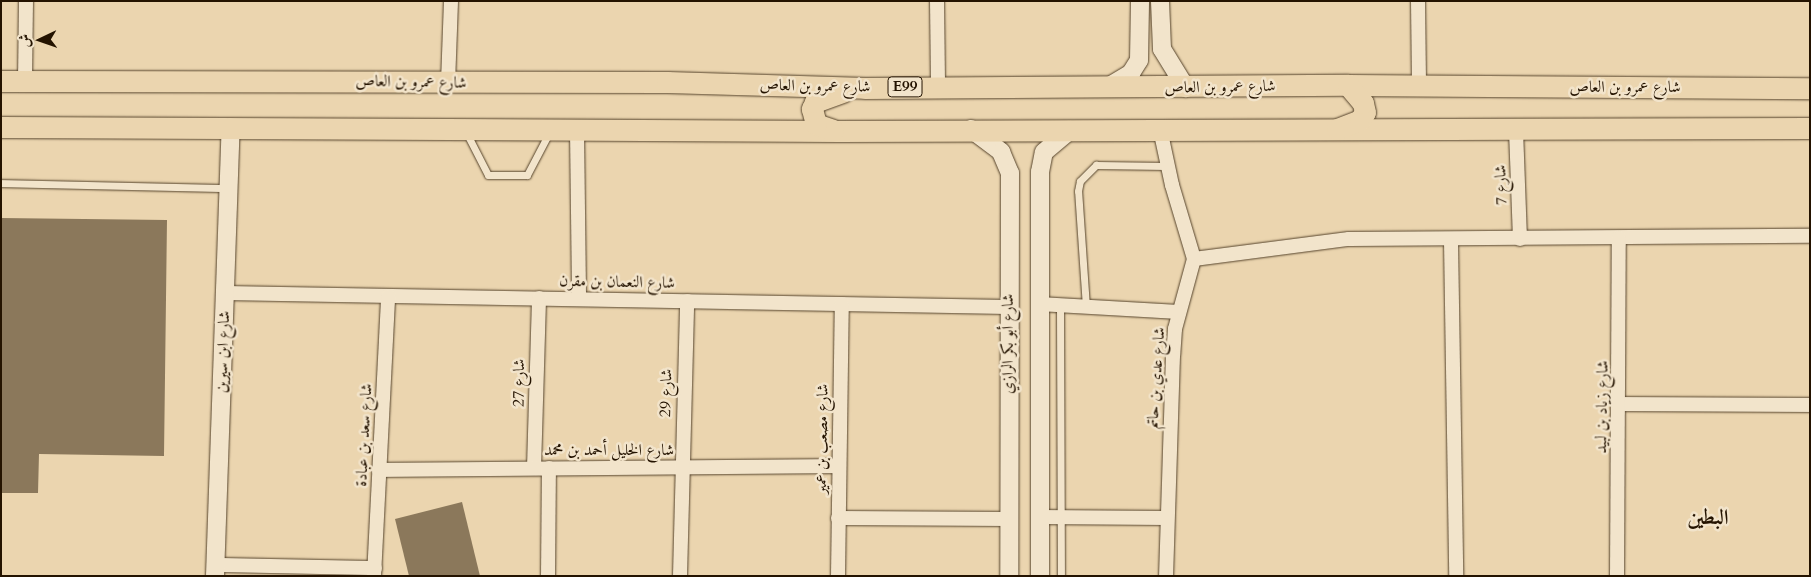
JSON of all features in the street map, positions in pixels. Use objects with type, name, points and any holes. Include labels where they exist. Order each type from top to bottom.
[{"type":"main road","name":"شارع عمرو بن العاص","points":[[1,81],[667,82],[865,88],[938,86],[1186,88],[1348,85],[1810,88]]},
{"type":"main road","points":[[1332,131],[1360,120],[1365,112],[1363,103],[1348,85]]},
{"type":"main road","points":[[836,131],[816,124],[812,117],[815,102],[826,96],[865,88]]},
{"type":"main road","points":[[1,127],[836,131],[1160,129],[1806,132]]},
{"type":"street","points":[[25,82],[26,1]]},
{"type":"street","points":[[448,83],[451,1]]},
{"type":"street","points":[[937,1],[938,86]]},
{"type":"street","points":[[1108,87],[1131,73],[1139,60],[1140,1]]},
{"type":"street","points":[[1160,1],[1162,49],[1186,88]]},
{"type":"street","points":[[1418,1],[1419,86]]},
{"type":"street","name":"شارع ابن سيرين","points":[[215,570],[231,128]]},
{"type":"street","name":"شارع أبو بكر الرازي","points":[[970,129],[1001,152],[1010,173],[1008,306],[1009,576]]},
{"type":"street","name":"شارع عدي بن حاتم","points":[[1160,129],[1167,166],[1194,259],[1192,277],[1179,312],[1172,355],[1166,576]]},
{"type":"street","points":[[577,130],[579,299]]},
{"type":"street","name":"شارع أبو بكر الرازي","points":[[1040,576],[1040,172],[1044,152],[1070,130]]},
{"type":"street","name":"شارع 7","points":[[1516,130],[1520,239]]},
{"type":"street","points":[[1194,259],[1349,239],[1451,241],[1810,236]]},
{"type":"street","name":"شارع زياد بن لبيد","points":[[1616,576],[1620,404],[1619,238]]},
{"type":"street","points":[[1451,241],[1456,576]]},
{"type":"street","name":"شارع النعمان بن مقرن","points":[[225,293],[1008,306]]},
{"type":"street","name":"شارع سعد بن عبادة","points":[[374,572],[388,296]]},
{"type":"street","name":"شارع 27","points":[[534,468],[538,298]]},
{"type":"street","name":"شارع 29","points":[[680,576],[687,301]]},
{"type":"street","name":"شارع مصعب بن عمير","points":[[838,576],[838,466],[842,304]]},
{"type":"street","points":[[1039,304],[1179,312]]},
{"type":"street","points":[[1620,404],[1810,405]]},
{"type":"street","name":"شارع الخليل أحمد بن محمد","points":[[379,470],[838,466]]},
{"type":"street","points":[[548,576],[549,468]]},
{"type":"street","points":[[1040,517],[1168,518]]},
{"type":"street","points":[[838,518],[1009,519]]},
{"type":"street","points":[[215,570],[374,572]]},
{"type":"lane","points":[[465,129],[488,175],[527,175],[551,130]]},
{"type":"lane","points":[[1086,307],[1078,191],[1080,181],[1096,165],[1167,166]]},
{"type":"lane","points":[[1,183],[229,188]]},
{"type":"lane","points":[[1060,306],[1061,576]]},
{"type":"building","points":[[1,218],[167,220],[164,456],[39,454],[38,493],[1,493]]},
{"type":"building","points":[[462,502],[480,576],[409,576],[395,519]]},
{"type":"district","name":"البطين","points":[[1708,518]]}]
